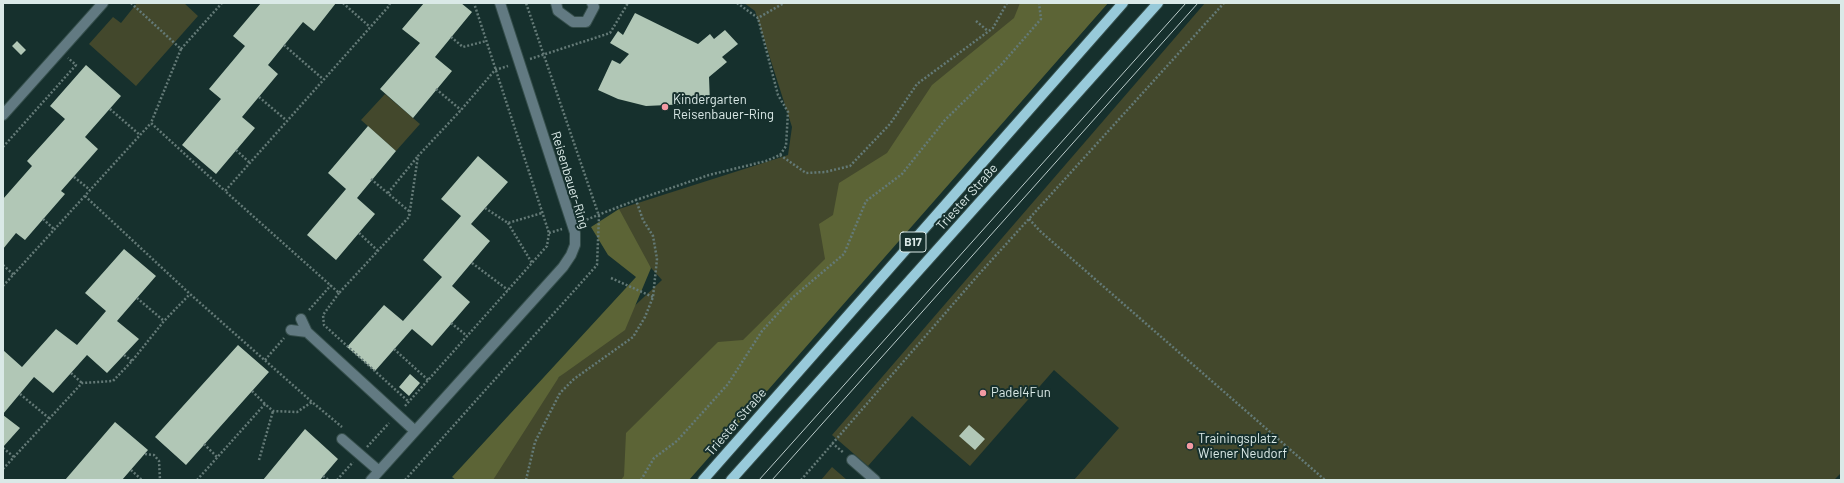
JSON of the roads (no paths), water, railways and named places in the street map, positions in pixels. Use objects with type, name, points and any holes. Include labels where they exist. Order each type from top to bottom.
[{"type":"main road","name":"Triester Straße","points":[[703,480],[1123,3]]},
{"type":"main road","name":"Triester Straße","points":[[731,480],[1158,3]]},
{"type":"street","points":[[3,115],[103,3]]},
{"type":"street","name":"Reisenbauer-Ring","points":[[371,480],[563,267],[571,255],[575,245],[575,233],[500,3]]},
{"type":"street","points":[[556,3],[558,11],[573,22],[586,22],[594,7],[592,3]]},
{"type":"street","points":[[303,317],[307,332],[415,431]]},
{"type":"street","points":[[291,330],[307,332]]},
{"type":"street","points":[[345,435],[382,468]]},
{"type":"street","points":[[852,460],[875,480]]},
{"type":"tram line","points":[[759,480],[1186,3]]},
{"type":"tram line","points":[[772,480],[1198,3]]},
{"type":"place","name":"Kindergarten Reisenbauer-Ring","points":[[665,107]]},
{"type":"place","name":"Padel4Fun","points":[[983,393]]},
{"type":"place","name":"Trainingsplatz Wiener Neudorf","points":[[1190,446]]}]
